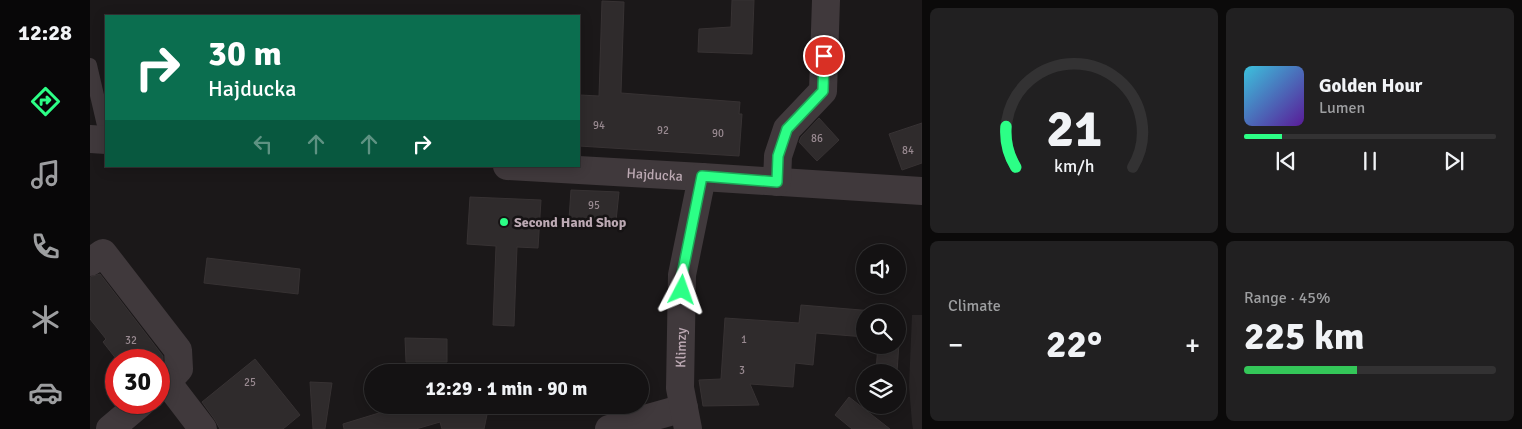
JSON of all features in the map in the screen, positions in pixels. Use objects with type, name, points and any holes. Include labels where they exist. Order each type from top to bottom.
[{"type":"street","points":[[777,182],[778,156],[787,129],[823,91],[826,0]]},
{"type":"street","points":[[90,140],[105,140]]},
{"type":"street","name":"Hajducka","points":[[526,167],[702,176],[922,191]]},
{"type":"street","name":"Klimzy","points":[[686,419],[680,388],[682,275],[702,176]]},
{"type":"street","points":[[90,262],[103,252],[178,350],[179,369],[170,378]]},
{"type":"street","points":[[170,393],[203,429]]},
{"type":"street","points":[[110,429],[128,414]]},
{"type":"street","points":[[609,429],[686,419]]},
{"type":"lane","points":[[90,65],[105,130]]},
{"type":"shaded area","points":[[912,315],[922,315],[922,429],[913,429],[912,423],[909,386]]},
{"type":"building","points":[[732,0],[754,0],[752,54],[698,52],[699,29],[731,27]]},
{"type":"building","points":[[602,1],[624,2],[621,93],[740,102],[739,114],[742,114],[739,156],[580,146],[580,95],[599,96]]},
{"type":"building","points":[[819,118],[839,140],[817,161],[799,142],[801,137]]},
{"type":"building","points":[[922,123],[922,163],[902,170],[889,134]]},
{"type":"building","points":[[571,190],[619,192],[616,221],[569,219]]},
{"type":"building","name":"Second Hand Shop","points":[[470,197],[541,200],[538,248],[517,247],[514,326],[493,325],[496,246],[467,244]]},
{"type":"building","points":[[207,258],[300,269],[298,294],[204,283]]},
{"type":"building","points":[[100,274],[158,349],[108,349],[103,342],[106,339],[90,319],[90,277]]},
{"type":"building","points":[[801,305],[856,310],[856,336],[816,333],[813,365],[795,363],[793,387],[750,384],[759,405],[703,406],[699,380],[721,379],[725,318],[799,323]]},
{"type":"building","points":[[405,338],[447,339],[447,362],[406,362]]},
{"type":"building","points":[[877,354],[898,354],[898,364],[877,364]]},
{"type":"building","points":[[255,359],[300,415],[283,429],[220,429],[202,402]]},
{"type":"building","points":[[310,382],[332,383],[325,429],[313,429]]},
{"type":"building","points":[[849,397],[856,402],[856,414],[871,414],[890,429],[852,429],[835,415]]},
{"type":"building","points":[[376,414],[487,414],[484,429],[442,429],[440,422],[416,429],[344,429],[343,424]]},
{"type":"place","name":"Second Hand Shop","points":[[504,222]]},
{"type":"route","points":[[682,290],[682,275],[702,176],[777,182],[778,156],[787,129],[823,91],[824,56]]}]
